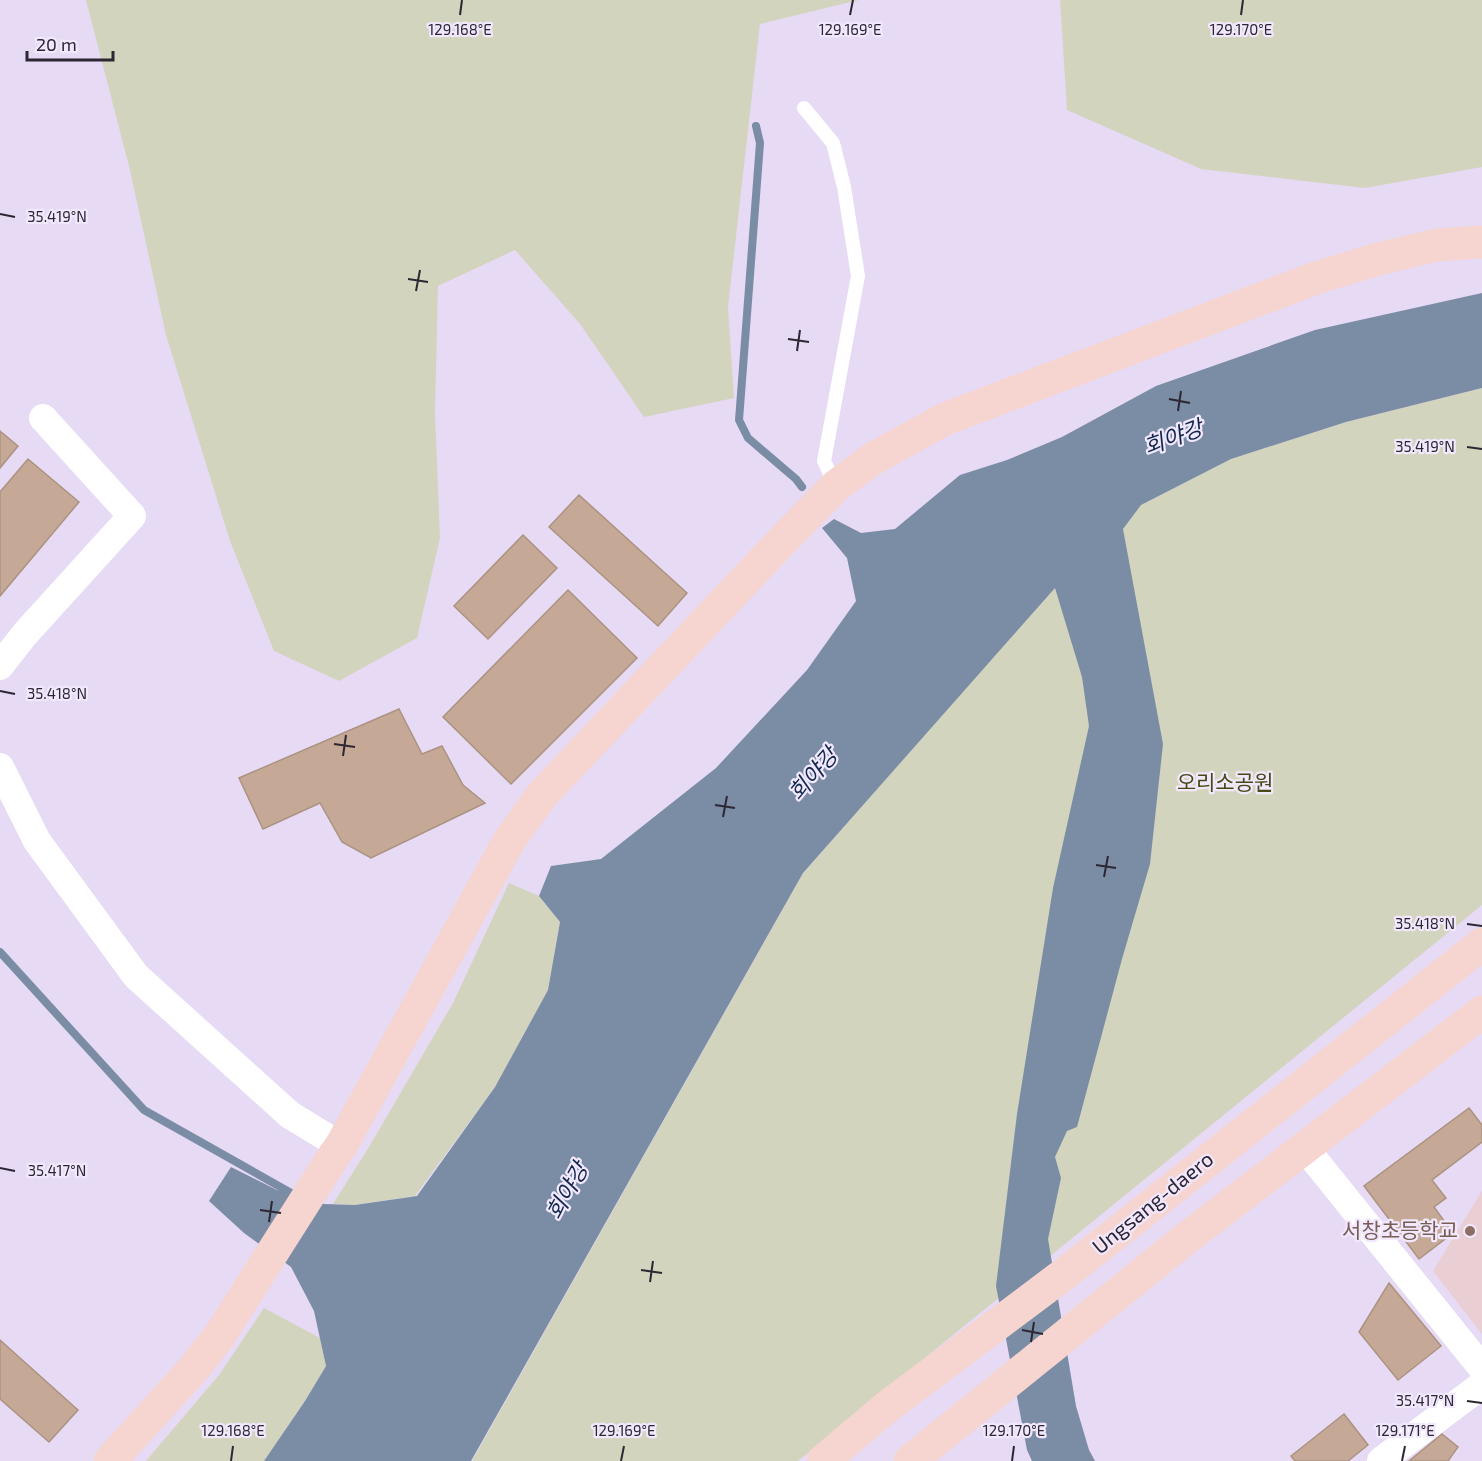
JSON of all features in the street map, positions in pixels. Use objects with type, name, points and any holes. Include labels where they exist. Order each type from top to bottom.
[{"type":"street","points":[[110,1461],[195,1367],[220,1335],[337,1151],[510,841],[542,795],[836,486],[874,458],[945,419],[1305,282],[1378,259],[1437,245],[1482,242]]},
{"type":"street","points":[[0,666],[24,634],[132,516],[43,418]]},
{"type":"street","points":[[0,767],[37,841],[136,976],[290,1114],[337,1151]]},
{"type":"street","name":"Ungsang-daero","points":[[823,1461],[887,1407],[1066,1272],[1482,944]]},
{"type":"street","points":[[910,1461],[1197,1230],[1482,1011]]},
{"type":"street","points":[[1304,1147],[1482,1368]]},
{"type":"street","points":[[1381,1461],[1482,1385]]},
{"type":"lane","points":[[804,108],[833,143],[858,276],[824,461],[836,486]]},
{"type":"shaded area","name":"서창초등학교","points":[[1482,1191],[1482,1334],[1433,1271]]},
{"type":"green space","points":[[86,0],[859,0],[760,24],[728,307],[734,398],[644,417],[580,324],[515,250],[438,286],[435,413],[440,538],[417,638],[339,681],[274,651],[230,541],[166,335],[130,170]]},
{"type":"green space","points":[[1060,0],[1482,0],[1482,167],[1365,188],[1201,169],[1067,110]]},
{"type":"green space","name":"오리소공원","points":[[1482,388],[1482,905],[798,1461],[472,1461],[803,873],[1117,517],[1231,459],[1346,422]]},
{"type":"green space","points":[[509,883],[539,896],[560,922],[548,990],[495,1087],[415,1196],[355,1205],[333,1204],[453,1003]]},
{"type":"green space","points":[[264,1308],[320,1338],[326,1366],[264,1461],[146,1461],[219,1375]]},
{"type":"water","name":"회야강","points":[[1482,293],[1482,388],[1346,422],[1231,459],[1141,505],[1123,529],[1163,744],[1150,864],[1077,1127],[1067,1131],[1055,1157],[1061,1178],[1048,1239],[1076,1406],[1089,1450],[1095,1461],[1032,1461],[1027,1450],[996,1286],[1017,1114],[1053,888],[1089,726],[1082,677],[1055,588],[803,873],[471,1461],[264,1461],[326,1366],[314,1311],[291,1267],[244,1233],[209,1201],[231,1167],[277,1190],[324,1204],[355,1205],[417,1196],[495,1087],[548,990],[560,922],[539,896],[551,866],[601,859],[716,768],[807,670],[856,601],[847,558],[822,528],[834,519],[861,533],[895,529],[960,475],[1007,460],[1062,437],[1156,386],[1315,330]]},
{"type":"building","points":[[0,431],[18,446],[0,468]]},
{"type":"building","points":[[28,459],[79,502],[0,596],[0,492]]},
{"type":"building","points":[[579,495],[687,593],[658,626],[549,527]]},
{"type":"building","points":[[523,535],[557,568],[488,639],[454,606]]},
{"type":"building","points":[[568,590],[637,658],[511,784],[443,717]]},
{"type":"building","points":[[399,709],[422,754],[442,746],[463,785],[485,803],[371,858],[342,842],[320,803],[263,829],[239,778]]},
{"type":"building","points":[[1469,1108],[1482,1125],[1482,1142],[1432,1180],[1446,1198],[1434,1207],[1453,1233],[1419,1259],[1364,1186]]},
{"type":"building","points":[[1389,1283],[1441,1346],[1398,1380],[1359,1332]]},
{"type":"building","points":[[0,1340],[78,1410],[49,1442],[0,1399]]},
{"type":"building","points":[[1344,1414],[1368,1445],[1348,1461],[1295,1461],[1291,1456]]},
{"type":"building","points":[[1442,1434],[1458,1447],[1448,1461],[1409,1461]]},
{"type":"waterway","points":[[756,126],[760,143],[739,420],[748,438],[796,479],[802,487]]},
{"type":"waterway","points":[[0,952],[144,1110],[300,1198]]},
{"type":"place","name":"서창초등학교","points":[[1470,1231]]}]
